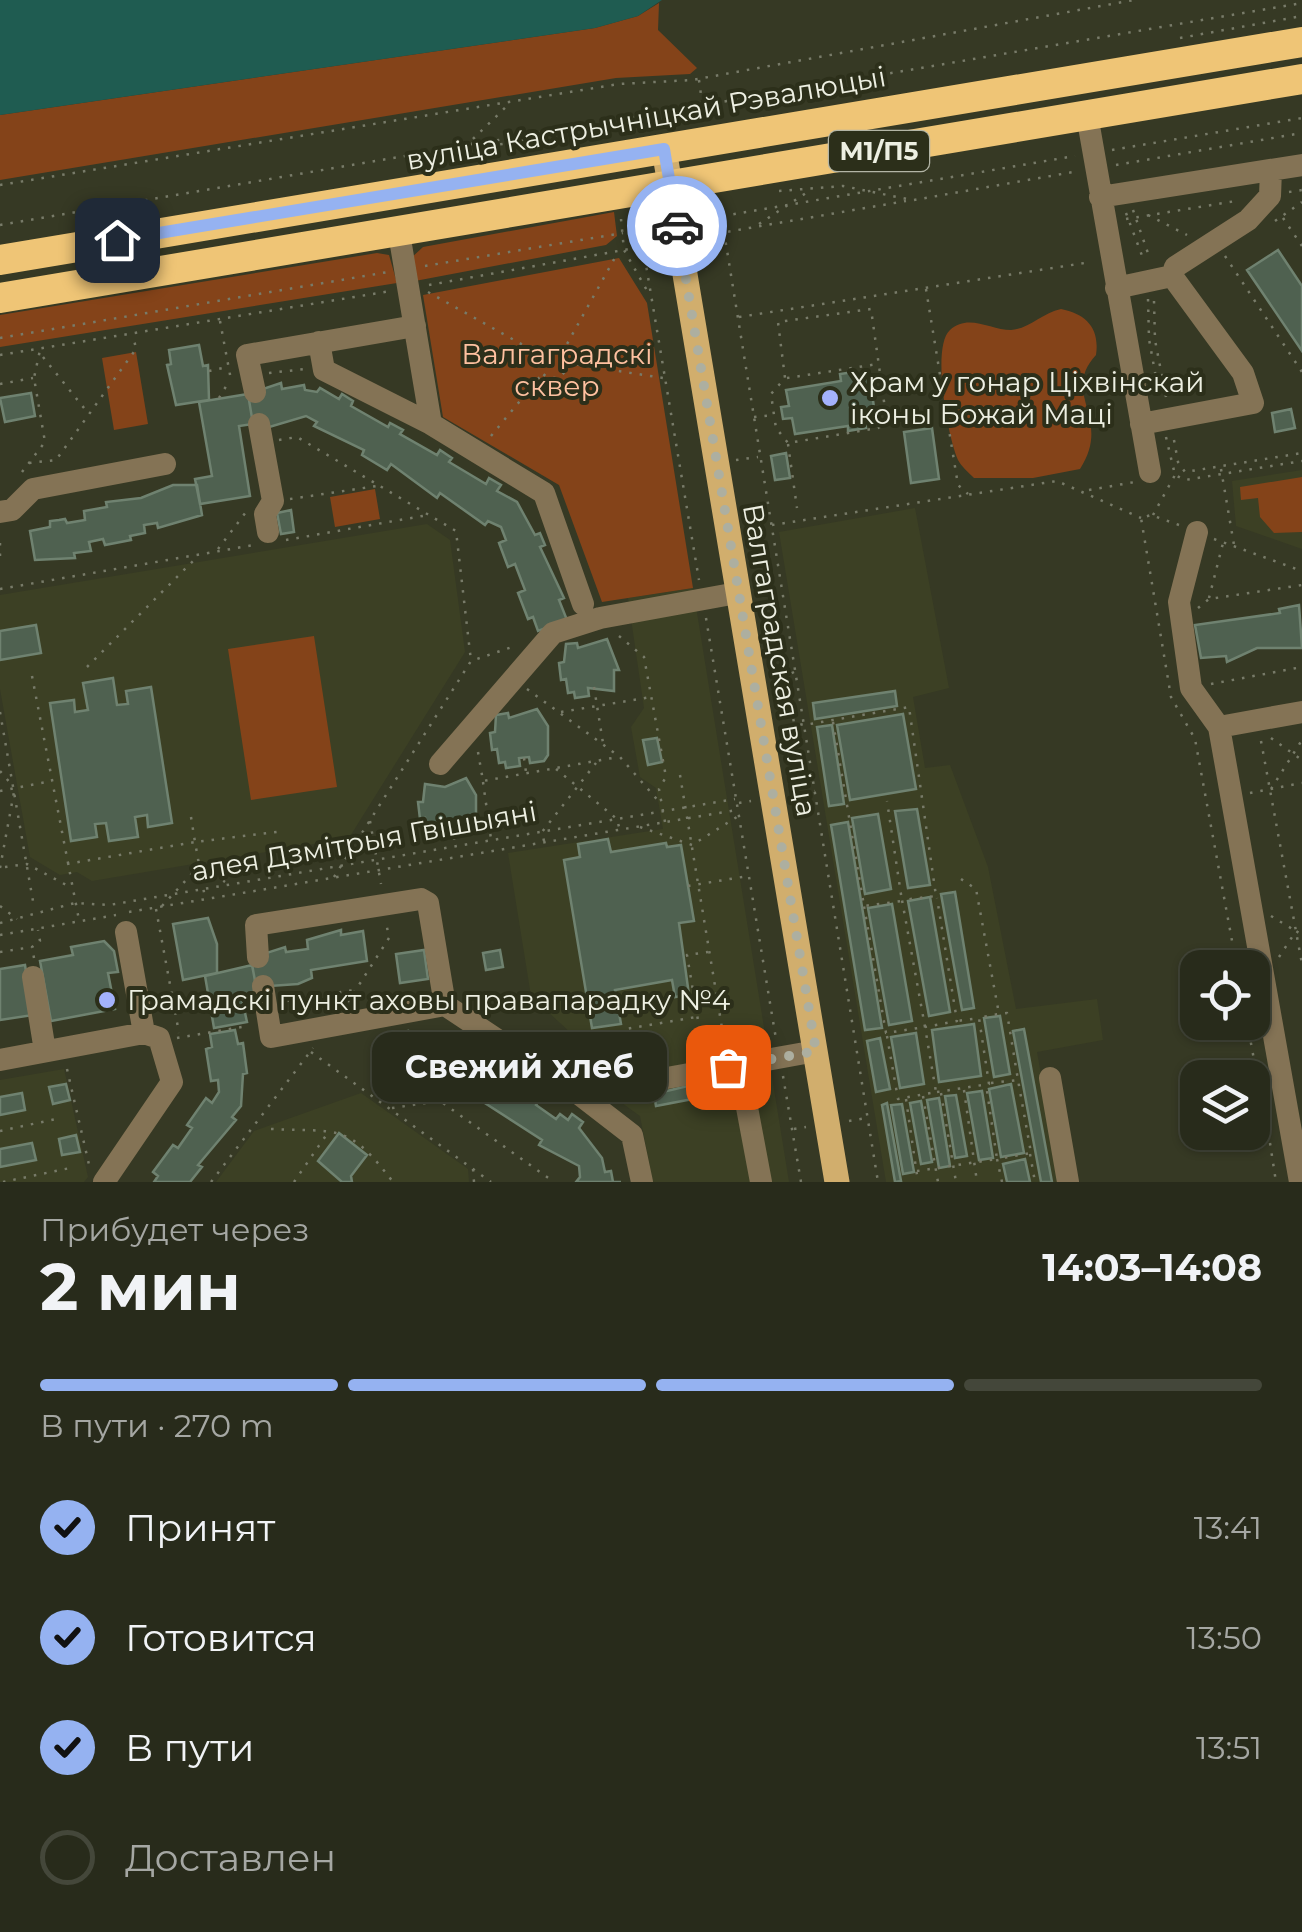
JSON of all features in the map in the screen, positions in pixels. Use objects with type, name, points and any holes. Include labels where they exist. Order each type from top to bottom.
[{"type":"highway","points":[[1289,44],[1292,81]]},
{"type":"highway","name":"вуліца Кастрычніцкай Рэвалюцыі","points":[[0,260],[1289,44]]},
{"type":"highway","name":"М1/П5","points":[[0,298],[1292,81]]},
{"type":"main road","name":"Валгаградская вуліца","points":[[664,149],[838,1182]]},
{"type":"lane","points":[[1087,116],[1095,160],[1120,208],[1110,259],[1158,421],[1150,472]]},
{"type":"lane","points":[[1120,208],[1302,165]]},
{"type":"lane","points":[[1116,288],[1157,279],[1276,206],[1271,170]]},
{"type":"lane","points":[[399,233],[431,424]]},
{"type":"lane","points":[[1157,279],[1243,374],[1253,403],[1158,421]]},
{"type":"lane","points":[[257,381],[248,355],[416,326]]},
{"type":"lane","points":[[319,342],[324,370],[431,424],[544,493],[591,611]]},
{"type":"lane","points":[[261,433],[273,501],[265,514],[266,539]]},
{"type":"lane","points":[[0,512],[12,510],[33,489],[165,464]]},
{"type":"lane","points":[[1197,532],[1179,602],[1192,691],[1219,727],[1300,1182]]},
{"type":"lane","points":[[440,764],[553,633],[591,611],[737,593]]},
{"type":"lane","points":[[1219,727],[1302,712]]},
{"type":"lane","points":[[258,957],[252,929],[256,925],[421,898],[428,903],[445,1005]]},
{"type":"lane","points":[[98,1181],[172,1082],[162,1039],[126,932]]},
{"type":"lane","points":[[33,977],[54,1050]]},
{"type":"lane","points":[[271,1012],[330,1026],[445,1005],[579,1094],[632,1135],[642,1182]]},
{"type":"lane","points":[[0,1060],[162,1039]]},
{"type":"lane","points":[[579,1094],[816,1051]]},
{"type":"lane","points":[[725,1068],[760,1182]]},
{"type":"lane","points":[[1050,1078],[1068,1182]]},
{"type":"path","points":[[0,185],[618,84],[698,78],[1134,0]]},
{"type":"path","points":[[0,225],[702,102],[1302,3]]},
{"type":"path","points":[[698,78],[704,118]]},
{"type":"path","points":[[470,142],[511,102]]},
{"type":"path","points":[[694,237],[912,200],[1302,118]]},
{"type":"path","points":[[605,122],[607,135]]},
{"type":"path","points":[[528,140],[531,133]]},
{"type":"path","points":[[721,216],[864,192],[1302,133]]},
{"type":"path","points":[[470,142],[476,148],[528,140],[566,142]]},
{"type":"path","points":[[775,191],[808,192],[843,186],[912,200]]},
{"type":"path","points":[[1302,190],[1276,206],[1302,246]]},
{"type":"path","points":[[755,226],[808,192]]},
{"type":"path","points":[[718,195],[878,1182]]},
{"type":"path","points":[[1148,215],[1236,201]]},
{"type":"path","points":[[1120,208],[1148,215],[1224,255],[1302,372]]},
{"type":"path","points":[[1120,208],[1148,248],[1157,279],[1158,421],[1175,475],[1185,480],[1302,461]]},
{"type":"path","points":[[562,353],[621,250],[620,211]]},
{"type":"path","points":[[0,355],[220,320],[623,232]]},
{"type":"path","points":[[541,356],[418,286],[658,244]]},
{"type":"path","points":[[643,247],[801,1182]]},
{"type":"path","points":[[621,250],[652,300]]},
{"type":"path","points":[[737,317],[1110,259]]},
{"type":"path","points":[[0,338],[407,279]]},
{"type":"path","points":[[926,288],[958,486],[969,495]]},
{"type":"path","points":[[785,378],[778,322],[872,310],[887,422],[878,428],[788,443]]},
{"type":"path","points":[[220,320],[228,367]]},
{"type":"path","points":[[29,463],[56,460],[136,349],[133,333]]},
{"type":"path","points":[[20,476],[46,442],[34,378],[40,348]]},
{"type":"path","points":[[541,356],[552,350],[562,353],[567,363]]},
{"type":"path","points":[[41,355],[88,414]]},
{"type":"path","points":[[478,452],[542,373],[541,356]]},
{"type":"path","points":[[567,363],[665,378]]},
{"type":"path","points":[[542,373],[560,376],[567,363]]},
{"type":"path","points":[[797,508],[788,443],[776,428],[771,394],[785,378],[879,364]]},
{"type":"path","points":[[209,371],[228,367],[257,381]]},
{"type":"path","points":[[218,398],[257,381],[311,369]]},
{"type":"path","points":[[0,384],[34,378]]},
{"type":"path","points":[[752,418],[774,414]]},
{"type":"path","points":[[1158,421],[1186,472],[1302,453]]},
{"type":"path","points":[[261,433],[297,437],[456,531],[472,661]]},
{"type":"path","points":[[1221,467],[1234,546]]},
{"type":"path","points":[[1152,516],[1175,475]]},
{"type":"path","points":[[770,526],[1057,482],[1142,518],[1152,516],[1302,570]]},
{"type":"path","points":[[0,589],[199,555],[266,539],[428,515]]},
{"type":"path","points":[[1142,518],[1192,691],[1195,739],[1234,950]]},
{"type":"path","points":[[1209,600],[1223,542]]},
{"type":"path","points":[[0,543],[0,558]]},
{"type":"path","points":[[86,668],[197,562],[199,555]]},
{"type":"path","points":[[1191,614],[1209,600],[1302,585]]},
{"type":"path","points":[[591,611],[644,658],[666,777],[659,789],[665,822]]},
{"type":"path","points":[[333,878],[472,661],[520,644]]},
{"type":"path","points":[[1192,691],[1302,667]]},
{"type":"path","points":[[795,671],[786,676],[794,723],[804,725],[908,707],[957,1021]]},
{"type":"path","points":[[32,676],[79,921]]},
{"type":"path","points":[[514,679],[620,756],[662,805]]},
{"type":"path","points":[[594,688],[603,744]]},
{"type":"path","points":[[560,712],[651,697]]},
{"type":"path","points":[[0,712],[35,910],[27,918],[0,923]]},
{"type":"path","points":[[832,720],[898,1098],[1018,1080]]},
{"type":"path","points":[[473,726],[491,840]]},
{"type":"path","points":[[1302,760],[1259,729],[1302,964]]},
{"type":"path","points":[[1270,790],[1302,740]]},
{"type":"path","points":[[483,781],[620,756]]},
{"type":"path","points":[[524,758],[526,773]]},
{"type":"path","points":[[544,842],[542,832],[598,760]]},
{"type":"path","points":[[555,768],[617,819],[619,830]]},
{"type":"path","points":[[0,771],[15,789],[2,868],[28,864],[72,888]]},
{"type":"path","points":[[680,775],[725,1068]]},
{"type":"path","points":[[0,791],[52,782]]},
{"type":"path","points":[[1206,801],[1302,783]]},
{"type":"path","points":[[792,795],[815,790]]},
{"type":"path","name":"алея Дзмітрыя Гвішыяні","points":[[35,910],[75,903],[108,905],[663,811],[751,801]]},
{"type":"path","points":[[887,801],[956,1182]]},
{"type":"path","points":[[692,845],[739,812]]},
{"type":"path","name":"алея Дзмітрыя Гвішыяні","points":[[0,935],[739,812]]},
{"type":"path","points":[[191,817],[205,900]]},
{"type":"path","points":[[359,1008],[343,1010],[389,938],[370,821]]},
{"type":"path","points":[[639,826],[692,845]]},
{"type":"path","points":[[452,827],[456,846]]},
{"type":"path","points":[[67,864],[284,831]]},
{"type":"path","points":[[200,864],[228,884]]},
{"type":"path","points":[[200,864],[158,907],[162,1039],[356,990]]},
{"type":"path","points":[[688,886],[749,876]]},
{"type":"path","points":[[961,879],[976,889],[997,1014]]},
{"type":"path","points":[[864,906],[936,896]]},
{"type":"path","points":[[0,906],[19,920]]},
{"type":"path","points":[[27,918],[29,930]]},
{"type":"path","points":[[0,952],[32,947]]},
{"type":"path","points":[[709,952],[688,955],[698,1017],[725,1068]]},
{"type":"path","points":[[271,1012],[310,1052],[491,1182]]},
{"type":"path","points":[[886,1034],[1007,1013],[1035,1182]]},
{"type":"path","points":[[586,1057],[626,1029],[698,1017]]},
{"type":"path","points":[[978,1018],[1002,1182]]},
{"type":"path","points":[[211,1182],[330,1026]]},
{"type":"path","points":[[54,1050],[98,1181]]},
{"type":"path","points":[[963,1088],[978,1182]]},
{"type":"path","points":[[922,1094],[938,1182]]},
{"type":"path","points":[[906,1097],[918,1182]]},
{"type":"path","points":[[389,1109],[440,1101],[554,1182]]},
{"type":"path","points":[[843,1122],[868,1118]]},
{"type":"path","points":[[0,1131],[56,1119]]},
{"type":"path","points":[[793,1129],[806,1127]]},
{"type":"path","points":[[271,1129],[340,1130],[372,1154],[393,1182]]},
{"type":"path","points":[[294,1182],[329,1132]]},
{"type":"path","points":[[917,1172],[1030,1153]]},
{"type":"path","points":[[4,1182],[70,1168]]},
{"type":"path","points":[[473,1169],[474,1182]]},
{"type":"shaded area","points":[[1302,470],[1302,549],[1236,526],[1232,481]]},
{"type":"shaded area","points":[[915,508],[949,688],[913,697],[925,768],[950,765],[988,867],[1016,1009],[1097,999],[1103,1040],[1037,1052],[1060,1182],[886,1182],[779,532]]},
{"type":"shaded area","points":[[427,524],[450,540],[465,652],[349,838],[92,881],[77,872],[60,875],[30,857],[0,689],[0,595]]},
{"type":"shaded area","points":[[693,588],[789,1182],[653,1182],[640,1116],[587,1078],[573,1035],[531,996],[508,853],[663,829],[656,788],[640,777],[631,727],[644,708],[628,598]]},
{"type":"shaded area","points":[[64,1069],[88,1177],[84,1182],[0,1182],[0,1080]]},
{"type":"shaded area","points":[[361,1093],[468,1169],[469,1182],[216,1182],[254,1131]]},
{"type":"green space","points":[[659,3],[658,30],[697,68],[690,74],[616,78],[0,180],[0,115],[595,28],[638,16]]},
{"type":"green space","points":[[614,212],[617,236],[606,245],[415,281],[410,259],[423,247]]},
{"type":"green space","points":[[377,253],[389,255],[397,283],[0,347],[0,315]]},
{"type":"green space","name":"Валгаградскі сквер","points":[[619,258],[647,303],[693,588],[602,602],[559,485],[443,417],[423,295]]},
{"type":"green space","points":[[1061,309],[1078,314],[1089,324],[1097,345],[1083,382],[1091,435],[1089,451],[1080,469],[1033,478],[974,478],[958,460],[950,433],[943,393],[944,340],[950,330],[964,323],[1011,330]]},
{"type":"green space","points":[[136,352],[148,424],[114,430],[102,358]]},
{"type":"green space","points":[[1302,477],[1302,532],[1274,533],[1260,517],[1258,498],[1241,500],[1240,487]]},
{"type":"green space","points":[[375,489],[380,519],[335,527],[330,497]]},
{"type":"green space","points":[[314,636],[337,787],[251,800],[228,649]]},
{"type":"water","points":[[0,0],[662,0],[638,16],[595,28],[0,115]]},
{"type":"building","points":[[1278,250],[1302,286],[1302,351],[1247,270]]},
{"type":"building","points":[[199,345],[203,366],[208,365],[209,400],[176,405],[167,365],[171,364],[169,350]]},
{"type":"building","name":"Храм у гонар Ціхвінскай іконы Божай Маці","points":[[854,372],[855,380],[870,378],[875,415],[864,416],[866,428],[848,431],[848,426],[795,434],[792,418],[783,419],[781,407],[789,406],[786,390],[841,381],[840,374]]},
{"type":"building","points":[[281,383],[282,389],[304,385],[305,390],[317,392],[320,388],[339,399],[342,394],[353,401],[351,406],[388,427],[390,423],[403,430],[400,434],[437,455],[440,450],[452,458],[449,462],[486,484],[489,478],[501,485],[497,491],[517,502],[535,535],[540,533],[545,545],[540,547],[564,598],[559,600],[567,620],[538,631],[533,617],[528,619],[518,593],[525,590],[515,564],[508,567],[499,543],[506,540],[501,527],[488,521],[485,525],[440,493],[437,498],[391,464],[387,470],[362,455],[364,450],[314,426],[317,422],[306,416],[266,428],[253,424],[248,394]]},
{"type":"building","points":[[31,393],[35,416],[5,422],[0,398]]},
{"type":"building","points":[[248,394],[253,424],[239,426],[250,496],[200,504],[195,479],[212,476],[199,402]]},
{"type":"building","points":[[1291,409],[1295,428],[1275,432],[1272,413]]},
{"type":"building","points":[[932,428],[939,479],[911,483],[904,432]]},
{"type":"building","points":[[786,453],[790,478],[775,480],[771,456]]},
{"type":"building","points":[[173,485],[197,485],[202,515],[158,528],[157,523],[144,525],[145,533],[130,536],[131,540],[105,545],[103,539],[89,542],[91,551],[74,553],[75,558],[35,560],[30,531],[50,527],[50,521],[85,520],[84,511],[107,507],[106,502],[141,498]]},
{"type":"building","points":[[291,510],[294,532],[281,534],[277,513]]},
{"type":"building","points":[[1299,605],[1302,648],[1257,648],[1227,662],[1226,656],[1201,658],[1195,625],[1280,613],[1279,609]]},
{"type":"building","points":[[36,625],[41,653],[0,660],[0,631]]},
{"type":"building","points":[[607,639],[619,670],[614,670],[614,691],[588,688],[589,696],[575,698],[574,692],[568,693],[566,679],[561,680],[559,663],[564,662],[566,644],[577,643],[578,648]]},
{"type":"building","points":[[113,678],[117,705],[128,704],[126,691],[151,687],[172,823],[148,827],[147,815],[135,817],[138,837],[109,841],[106,823],[95,824],[97,837],[71,841],[50,703],[74,700],[75,712],[88,710],[83,683]]},
{"type":"building","points":[[895,691],[897,706],[815,719],[813,703]]},
{"type":"building","points":[[537,709],[548,726],[548,755],[544,761],[530,763],[529,757],[519,758],[520,766],[506,768],[505,762],[499,763],[497,749],[492,750],[490,733],[495,732],[496,715],[508,713],[509,718]]},
{"type":"building","points":[[903,714],[916,789],[850,800],[837,725]]},
{"type":"building","points":[[832,725],[844,804],[829,806],[817,727]]},
{"type":"building","points":[[657,738],[662,762],[648,765],[643,740]]},
{"type":"building","points":[[466,778],[476,795],[476,825],[472,830],[458,832],[458,826],[447,828],[448,835],[434,837],[433,831],[427,832],[425,818],[420,819],[418,802],[423,802],[425,784],[445,787]]},
{"type":"building","points":[[917,809],[930,885],[908,888],[895,811]]},
{"type":"building","points":[[878,814],[891,889],[865,894],[852,818]]},
{"type":"building","points":[[848,822],[882,1028],[865,1030],[831,825]]},
{"type":"building","points":[[608,839],[611,852],[666,843],[667,847],[681,845],[694,921],[679,923],[689,995],[675,997],[672,980],[615,990],[621,1024],[592,1028],[564,860],[580,857],[578,844]]},
{"type":"building","points":[[955,892],[974,1008],[962,1010],[941,894]]},
{"type":"building","points":[[930,897],[950,1012],[929,1016],[908,901]]},
{"type":"building","points":[[892,904],[912,1021],[889,1025],[868,908]]},
{"type":"building","points":[[208,918],[217,944],[217,973],[183,980],[173,924]]},
{"type":"building","points":[[341,930],[341,935],[363,931],[367,961],[311,970],[312,978],[298,984],[256,987],[251,958],[285,947],[286,952],[308,949],[307,940]]},
{"type":"building","points":[[104,941],[114,951],[118,972],[108,973],[115,1009],[51,1021],[40,961],[73,955],[71,947]]},
{"type":"building","points":[[424,950],[428,979],[400,983],[396,954]]},
{"type":"building","points":[[500,950],[503,967],[486,970],[483,953]]},
{"type":"building","points":[[25,965],[33,1015],[0,1020],[0,969]]},
{"type":"building","points":[[252,965],[258,996],[242,999],[247,1022],[214,1028],[205,976]]},
{"type":"building","points":[[1000,1016],[1010,1074],[994,1077],[984,1018]]},
{"type":"building","points":[[974,1024],[981,1076],[939,1082],[932,1030]]},
{"type":"building","points":[[1024,1029],[1052,1182],[1041,1182],[1013,1031]]},
{"type":"building","points":[[235,1030],[238,1044],[243,1043],[247,1073],[243,1074],[241,1106],[232,1117],[236,1120],[198,1165],[202,1167],[190,1182],[154,1182],[158,1176],[153,1172],[173,1145],[178,1148],[192,1128],[187,1125],[206,1098],[212,1103],[219,1092],[218,1080],[211,1081],[206,1049],[212,1047],[210,1034]]},
{"type":"building","points":[[408,1031],[409,1038],[420,1037],[421,1042],[450,1044],[460,1051],[463,1046],[473,1053],[477,1048],[486,1054],[482,1059],[491,1066],[487,1070],[509,1085],[513,1081],[522,1087],[526,1082],[531,1085],[536,1089],[531,1094],[539,1100],[536,1105],[556,1119],[560,1114],[568,1120],[572,1114],[583,1122],[579,1128],[602,1158],[605,1172],[611,1171],[613,1182],[576,1182],[580,1177],[579,1166],[539,1145],[542,1140],[443,1076],[446,1073],[435,1065],[384,1078],[376,1054],[388,1048],[387,1041],[397,1040],[397,1033]]},
{"type":"building","points":[[916,1033],[924,1084],[900,1088],[891,1037]]},
{"type":"building","points":[[880,1038],[890,1089],[876,1092],[867,1041]]},
{"type":"building","points":[[713,1080],[728,1082],[730,1093],[717,1095],[718,1103],[700,1106],[698,1098],[656,1106],[654,1094]]},
{"type":"building","points":[[66,1084],[70,1100],[53,1104],[49,1087]]},
{"type":"building","points":[[1011,1084],[1024,1153],[1001,1157],[989,1089]]},
{"type":"building","points":[[982,1091],[993,1158],[979,1160],[967,1093]]},
{"type":"building","points":[[22,1093],[25,1110],[0,1115],[0,1097]]},
{"type":"building","points":[[956,1095],[967,1156],[955,1158],[945,1096]]},
{"type":"building","points":[[939,1098],[950,1166],[939,1168],[927,1100]]},
{"type":"building","points":[[921,1101],[932,1162],[921,1164],[910,1103]]},
{"type":"building","points":[[887,1103],[901,1181],[895,1182],[882,1105]]},
{"type":"building","points":[[902,1104],[914,1172],[903,1174],[891,1105]]},
{"type":"building","points":[[339,1133],[367,1155],[351,1176],[352,1182],[342,1182],[318,1161]]},
{"type":"building","points":[[76,1135],[80,1152],[62,1155],[59,1139]]},
{"type":"building","points":[[32,1143],[36,1160],[0,1167],[0,1149]]},
{"type":"building","points":[[1025,1159],[1030,1182],[1007,1182],[1003,1164]]},
{"type":"way so far","points":[[677,226],[816,1051],[728,1067]]},
{"type":"place","name":"Храм у гонар Ціхвінскай іконы Божай Маці","points":[[830,398]]},
{"type":"place","name":"Грамадскі пункт аховы правапарадку №4","points":[[107,1000]]},
{"type":"place","name":"Свежий хлеб","points":[[728,1067]]},
{"type":"route","points":[[117,240],[664,149],[677,226]]}]
